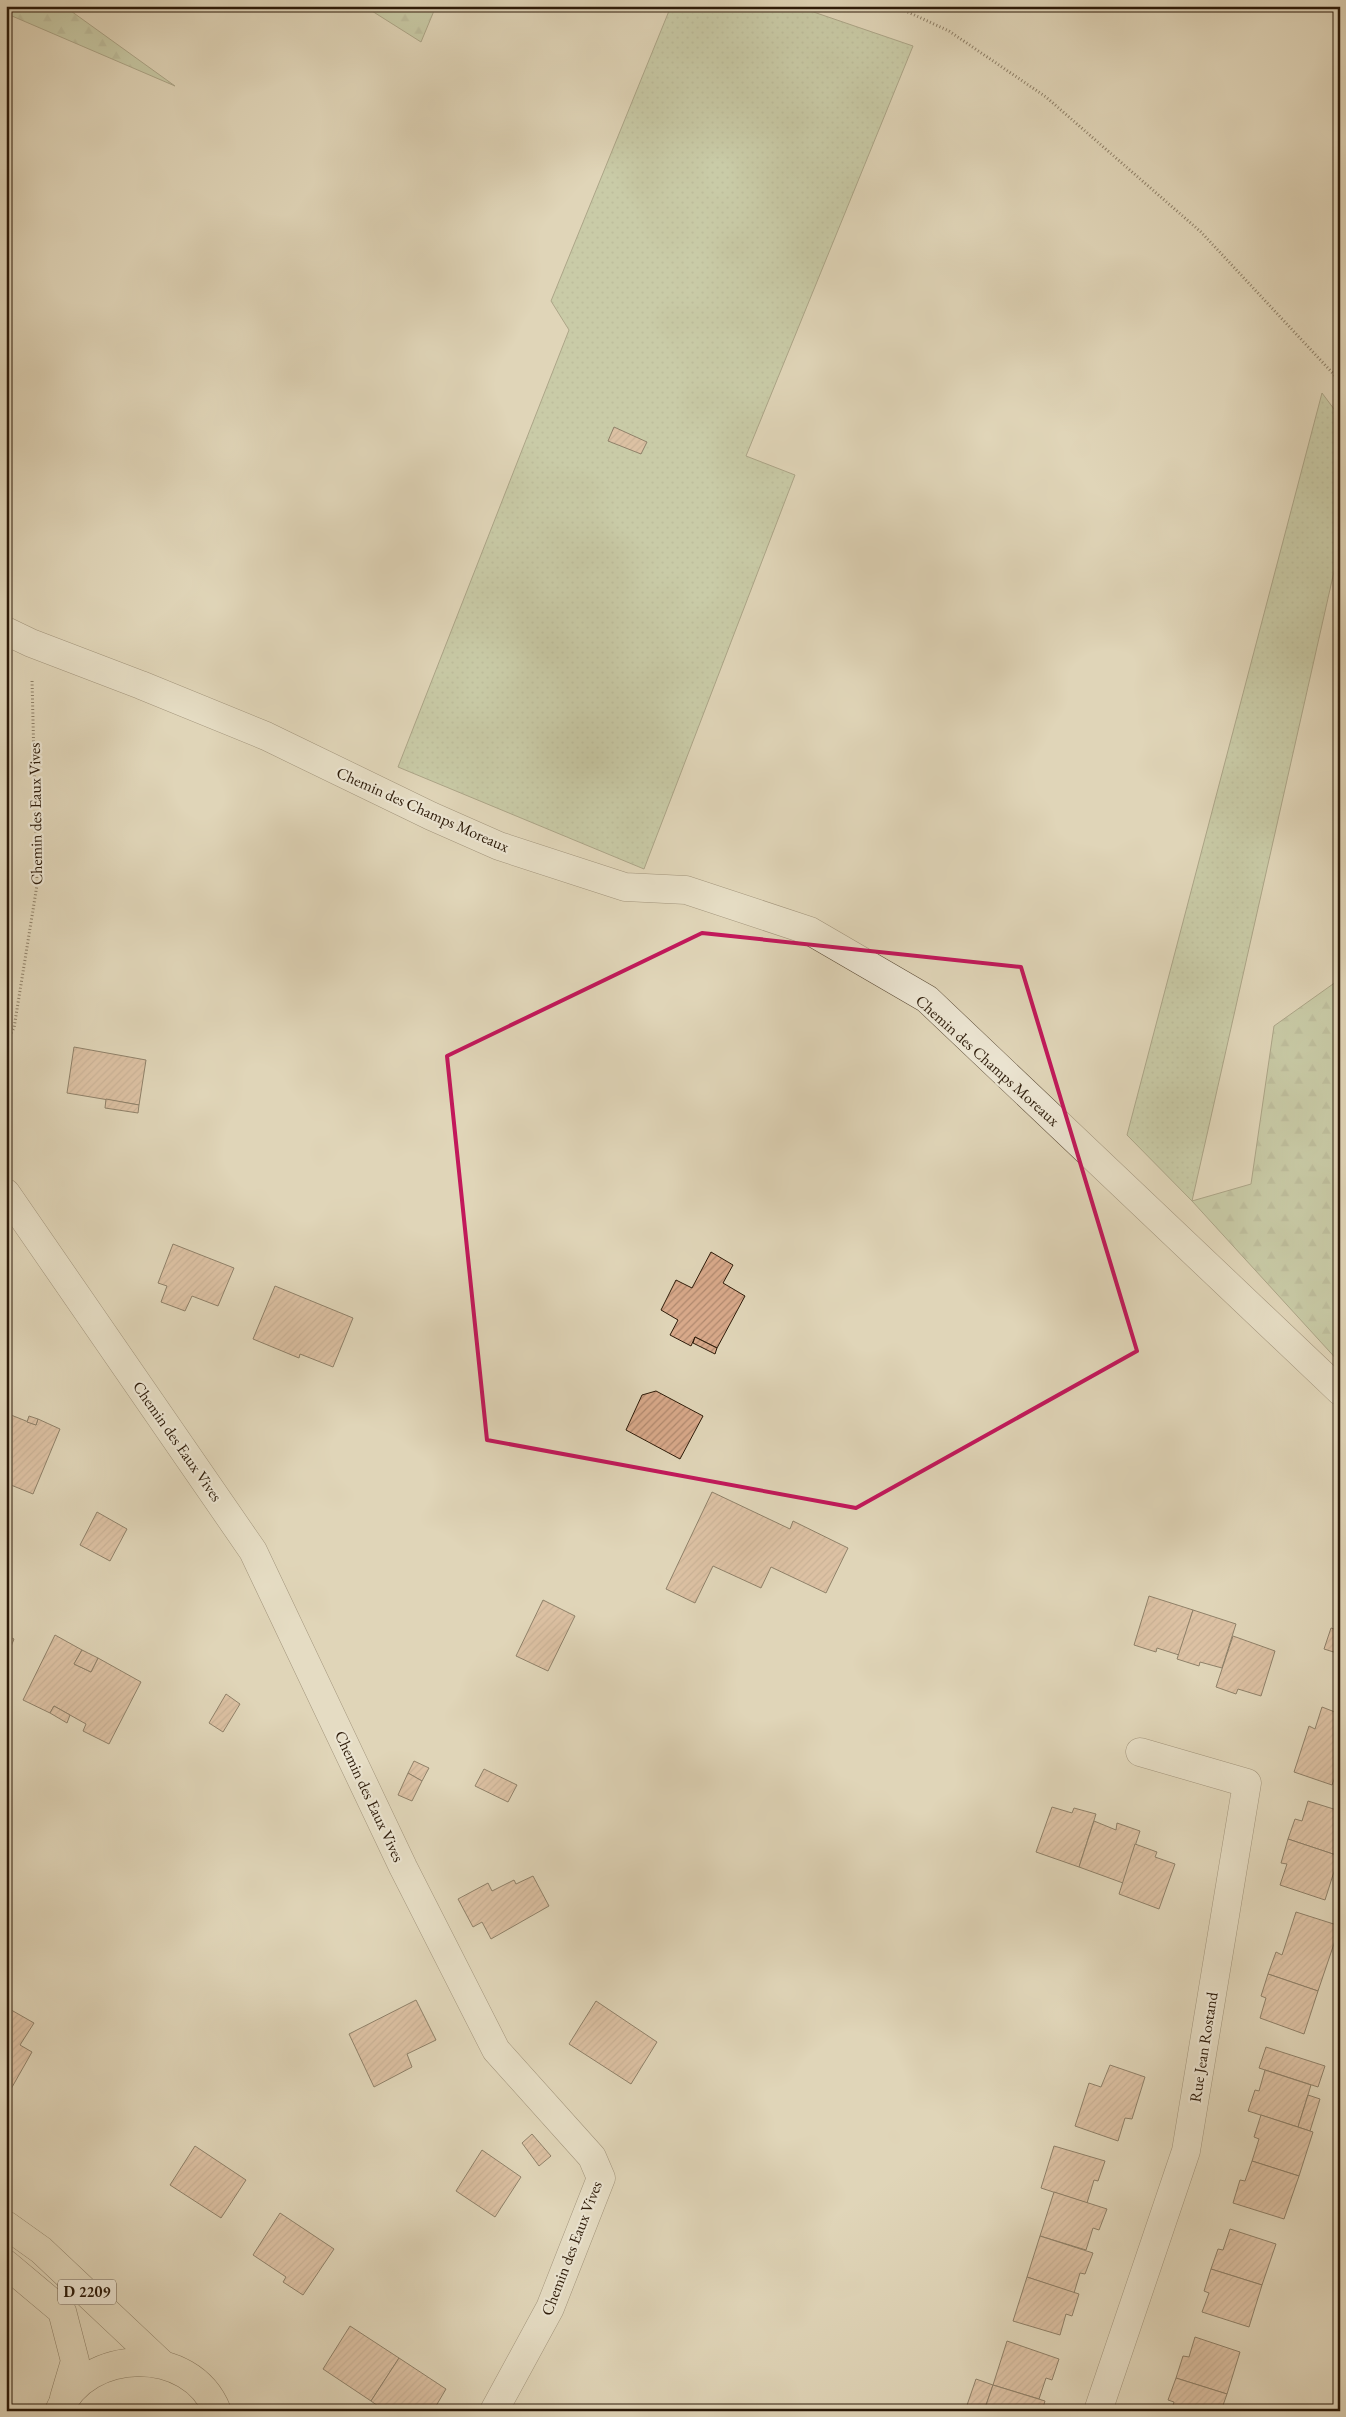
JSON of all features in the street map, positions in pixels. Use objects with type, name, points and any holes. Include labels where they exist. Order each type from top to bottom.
[{"type":"main road","name":"D 2209","points":[[6,2225],[41,2250],[162,2364]]},
{"type":"main road","name":"D 2209","points":[[6,2264],[62,2311],[75,2361],[60,2406]]},
{"type":"main road","points":[[60,2406],[82,2381],[106,2366],[134,2361],[162,2364],[191,2378],[213,2402],[217,2411]]},
{"type":"street","name":"Chemin des Champs Moreaux","points":[[6,631],[31,644],[141,685],[266,736],[431,816],[499,846],[625,887],[686,890],[810,931],[927,999],[1340,1391]]},
{"type":"street","name":"Chemin des Eaux Vives","points":[[6,1192],[254,1551],[403,1867],[496,2050],[592,2157],[601,2178],[550,2308],[494,2411]]},
{"type":"street","name":"Rue Jean Rostand","points":[[1098,2411],[1186,2151],[1247,1783],[1140,1752]]},
{"type":"path","points":[[895,6],[949,31],[1046,97],[1201,232],[1340,382]]},
{"type":"path","name":"Chemin des Eaux Vives","points":[[6,1042],[14,1028],[37,885],[31,644]]},
{"type":"highlighted area","points":[[702,933],[1021,967],[1137,1351],[856,1508],[487,1440],[447,1056]]},
{"type":"green space","points":[[6,6],[64,6],[175,86],[12,16],[6,26]]},
{"type":"green space","points":[[364,6],[436,6],[421,42]]},
{"type":"green space","points":[[671,6],[796,6],[913,46],[746,456],[795,475],[644,869],[398,767],[569,330],[551,301]]},
{"type":"green space","points":[[1322,393],[1340,417],[1340,545],[1192,1201],[1127,1135]]},
{"type":"green space","points":[[1340,979],[1340,1363],[1192,1201],[1251,1184],[1274,1026]]},
{"type":"building","points":[[614,427],[647,442],[641,454],[608,441]]},
{"type":"building","points":[[74,1047],[146,1060],[139,1105],[67,1093]]},
{"type":"building","points":[[106,1099],[139,1105],[138,1113],[105,1108]]},
{"type":"building","points":[[173,1244],[234,1268],[218,1306],[192,1296],[185,1311],[161,1302],[167,1286],[158,1283]]},
{"type":"building","points":[[711,1252],[733,1265],[723,1283],[745,1296],[717,1348],[695,1337],[691,1346],[670,1335],[678,1320],[661,1310],[676,1280],[692,1288]]},
{"type":"building","points":[[275,1286],[353,1318],[333,1367],[300,1354],[299,1358],[253,1339]]},
{"type":"building","points":[[695,1337],[717,1348],[715,1354],[693,1343]]},
{"type":"building","points":[[656,1391],[703,1416],[680,1459],[626,1430],[642,1395]]},
{"type":"building","points":[[6,1413],[36,1425],[38,1419],[60,1429],[33,1494],[6,1483]]},
{"type":"building","points":[[29,1416],[38,1419],[36,1425],[27,1422]]},
{"type":"building","points":[[712,1492],[790,1529],[793,1521],[848,1548],[826,1593],[771,1567],[761,1588],[713,1566],[695,1603],[666,1589]]},
{"type":"building","points":[[97,1512],[127,1529],[110,1561],[80,1545]]},
{"type":"building","points":[[1149,1596],[1193,1610],[1179,1655],[1157,1648],[1156,1652],[1134,1645]]},
{"type":"building","points":[[543,1600],[575,1616],[548,1671],[516,1656]]},
{"type":"building","points":[[1193,1610],[1236,1624],[1222,1668],[1200,1662],[1199,1666],[1177,1659]]},
{"type":"building","points":[[1331,1628],[1340,1631],[1340,1654],[1324,1649]]},
{"type":"building","points":[[6,1635],[14,1639],[10,1649],[6,1647]]},
{"type":"building","points":[[55,1635],[82,1650],[74,1664],[91,1672],[98,1658],[141,1682],[109,1744],[83,1731],[86,1724],[54,1706],[50,1713],[23,1700]]},
{"type":"building","points":[[1233,1636],[1275,1651],[1261,1696],[1238,1689],[1236,1694],[1216,1687]]},
{"type":"building","points":[[82,1650],[98,1658],[91,1672],[74,1664]]},
{"type":"building","points":[[226,1694],[240,1704],[223,1732],[209,1723]]},
{"type":"building","points":[[54,1706],[70,1715],[67,1723],[50,1713]]},
{"type":"building","points":[[1322,1707],[1340,1714],[1340,1763],[1332,1785],[1294,1772],[1309,1726],[1315,1729]]},
{"type":"building","points":[[414,1761],[429,1768],[422,1781],[408,1773]]},
{"type":"building","points":[[484,1769],[517,1785],[508,1802],[475,1786]]},
{"type":"building","points":[[408,1773],[422,1781],[412,1801],[398,1795]]},
{"type":"building","points":[[1308,1801],[1340,1811],[1339,1856],[1288,1839],[1295,1819],[1302,1821]]},
{"type":"building","points":[[1052,1807],[1072,1813],[1074,1808],[1096,1814],[1079,1867],[1036,1852]]},
{"type":"building","points":[[1094,1821],[1116,1830],[1117,1823],[1140,1831],[1123,1883],[1079,1867]]},
{"type":"building","points":[[1288,1839],[1339,1856],[1325,1900],[1280,1885],[1287,1864],[1281,1863]]},
{"type":"building","points":[[1135,1844],[1157,1852],[1155,1857],[1175,1864],[1159,1909],[1119,1894]]},
{"type":"building","points":[[533,1876],[549,1906],[491,1939],[482,1922],[473,1927],[458,1899],[488,1883],[492,1891],[514,1880],[516,1884]]},
{"type":"building","points":[[1296,1912],[1340,1926],[1318,1991],[1268,1974],[1276,1952],[1282,1955]]},
{"type":"building","points":[[1268,1974],[1318,1991],[1304,2034],[1260,2018],[1266,1998],[1261,1996]]},
{"type":"building","points":[[416,2000],[436,2040],[407,2054],[412,2067],[374,2087],[349,2034]]},
{"type":"building","points":[[596,2001],[657,2042],[631,2084],[569,2044]]},
{"type":"building","points":[[6,2007],[34,2023],[20,2045],[32,2052],[7,2096]]},
{"type":"building","points":[[1266,2047],[1325,2066],[1318,2087],[1259,2068]]},
{"type":"building","points":[[1110,2065],[1145,2077],[1132,2119],[1125,2118],[1118,2141],[1075,2126],[1089,2083],[1101,2087]]},
{"type":"building","points":[[1265,2070],[1311,2085],[1298,2127],[1248,2111],[1255,2090],[1259,2091]]},
{"type":"building","points":[[1308,2095],[1320,2099],[1310,2131],[1298,2127]]},
{"type":"building","points":[[1261,2115],[1313,2132],[1299,2176],[1252,2161],[1259,2139],[1254,2137]]},
{"type":"building","points":[[532,2134],[551,2156],[539,2166],[522,2143]]},
{"type":"building","points":[[195,2146],[246,2180],[221,2218],[170,2185]]},
{"type":"building","points":[[1054,2146],[1105,2161],[1098,2181],[1094,2180],[1087,2203],[1041,2188]]},
{"type":"building","points":[[482,2150],[521,2177],[495,2217],[456,2191]]},
{"type":"building","points":[[1252,2161],[1299,2176],[1284,2219],[1233,2203],[1240,2180],[1245,2181]]},
{"type":"building","points":[[1054,2192],[1107,2209],[1099,2230],[1093,2228],[1086,2250],[1040,2236]]},
{"type":"building","points":[[280,2213],[334,2249],[303,2295],[283,2282],[286,2277],[253,2255]]},
{"type":"building","points":[[1230,2229],[1276,2244],[1262,2285],[1211,2269],[1218,2249],[1223,2250]]},
{"type":"building","points":[[1040,2236],[1093,2253],[1085,2274],[1080,2273],[1074,2293],[1027,2277]]},
{"type":"building","points":[[1211,2269],[1262,2285],[1249,2327],[1202,2312],[1209,2293],[1204,2291]]},
{"type":"building","points":[[1027,2277],[1079,2294],[1072,2316],[1066,2314],[1060,2335],[1013,2321]]},
{"type":"building","points":[[350,2326],[399,2358],[371,2401],[323,2369]]},
{"type":"building","points":[[1195,2337],[1240,2352],[1227,2394],[1176,2378],[1183,2356],[1189,2357]]},
{"type":"building","points":[[1007,2341],[1059,2359],[1052,2380],[1046,2378],[1039,2399],[993,2385]]},
{"type":"building","points":[[399,2358],[446,2389],[433,2411],[385,2411],[371,2401]]},
{"type":"building","points":[[1176,2378],[1227,2394],[1221,2411],[1171,2411],[1174,2402],[1168,2400]]},
{"type":"building","points":[[976,2379],[993,2385],[984,2411],[965,2411]]},
{"type":"building","points":[[993,2385],[1045,2401],[1042,2411],[984,2411]]}]
